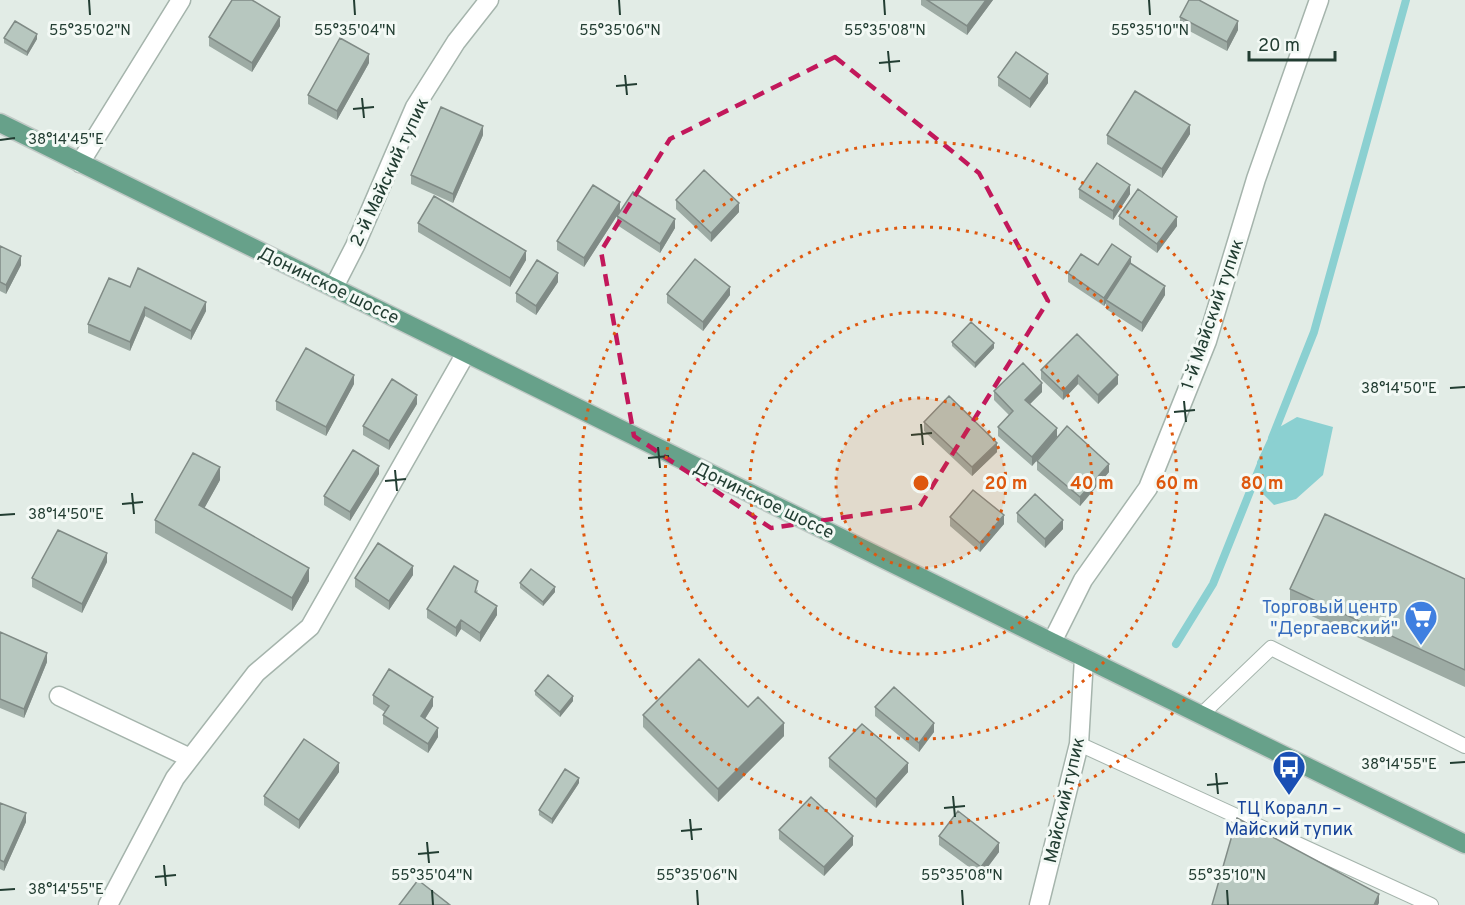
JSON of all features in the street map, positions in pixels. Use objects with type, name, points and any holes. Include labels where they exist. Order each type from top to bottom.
[{"type":"main road","name":"Донинское шоссе","points":[[0,123],[1465,844]]},
{"type":"street","points":[[80,163],[181,0]]},
{"type":"street","name":"2-й Майский тупик","points":[[334,287],[356,246],[415,107],[456,42],[489,0]]},
{"type":"street","name":"1-й Майский тупик","points":[[1052,642],[1083,580],[1149,488],[1207,341],[1256,179],[1319,0]]},
{"type":"street","points":[[108,905],[176,778],[190,758],[256,673],[310,627],[466,353]]},
{"type":"street","name":"Майский тупик","points":[[1040,905],[1079,744],[1084,658]]},
{"type":"street","points":[[59,696],[190,758]]},
{"type":"lane","points":[[1201,715],[1271,648],[1465,746]]},
{"type":"lane","points":[[1079,744],[1431,905]]},
{"type":"highlighted area","points":[[835,57],[979,173],[1048,301],[920,506],[771,528],[634,436],[601,251],[670,139]]},
{"type":"water","points":[[1297,417],[1333,427],[1323,475],[1296,499],[1274,505],[1257,488],[1257,462],[1271,432]]},
{"type":"building","points":[[232,0],[252,0],[280,17],[252,63],[209,37]]},
{"type":"building","points":[[927,0],[986,0],[967,26]]},
{"type":"building","points":[[1189,0],[1199,0],[1238,21],[1227,42],[1180,17]]},
{"type":"building","points":[[15,21],[37,34],[27,52],[4,38]]},
{"type":"building","points":[[340,38],[369,54],[337,111],[308,95]]},
{"type":"building","points":[[1016,52],[1048,74],[1030,99],[998,77]]},
{"type":"building","points":[[1135,91],[1190,125],[1162,169],[1107,135]]},
{"type":"building","points":[[441,107],[483,126],[453,194],[411,175]]},
{"type":"building","points":[[1097,163],[1130,185],[1113,211],[1079,189]]},
{"type":"building","points":[[704,170],[739,203],[711,233],[676,200]]},
{"type":"building","points":[[593,185],[620,202],[584,258],[557,241]]},
{"type":"building","points":[[1138,189],[1177,217],[1157,244],[1119,216]]},
{"type":"building","points":[[633,192],[675,219],[660,244],[617,216]]},
{"type":"building","points":[[434,196],[526,251],[510,278],[418,223]]},
{"type":"building","points":[[1112,244],[1131,257],[1104,298],[1068,273],[1081,254],[1098,265]]},
{"type":"building","points":[[0,246],[21,256],[6,285],[0,282]]},
{"type":"building","points":[[695,259],[730,287],[703,322],[667,294]]},
{"type":"building","points":[[537,260],[558,273],[536,306],[516,293]]},
{"type":"building","points":[[1130,263],[1165,286],[1142,323],[1106,300]]},
{"type":"building","points":[[138,268],[206,302],[191,331],[145,307],[130,342],[88,324],[109,278],[130,287]]},
{"type":"building","points":[[971,322],[994,343],[975,363],[952,342]]},
{"type":"building","points":[[1077,334],[1118,375],[1098,395],[1078,375],[1063,391],[1041,370]]},
{"type":"building","points":[[306,348],[354,375],[326,427],[276,401]]},
{"type":"building","points":[[1023,363],[1042,383],[1025,400],[1057,428],[1032,457],[998,427],[1013,411],[994,391]]},
{"type":"building","points":[[392,379],[417,395],[389,441],[363,426]]},
{"type":"building","points":[[949,396],[997,443],[972,467],[924,422]]},
{"type":"building","points":[[1067,426],[1109,464],[1080,497],[1037,461]]},
{"type":"building","points":[[353,450],[379,466],[350,512],[324,496]]},
{"type":"building","points":[[193,453],[220,467],[199,505],[309,568],[292,598],[155,520]]},
{"type":"building","points":[[973,490],[1004,515],[980,543],[950,517]]},
{"type":"building","points":[[1035,494],[1063,520],[1045,539],[1017,513]]},
{"type":"building","name":"Торговый центр \"Дергаевский\"","points":[[1325,514],[1465,579],[1465,670],[1290,589]]},
{"type":"building","points":[[58,530],[107,553],[82,604],[32,578]]},
{"type":"building","points":[[378,543],[413,566],[389,601],[355,578]]},
{"type":"building","points":[[454,566],[478,581],[475,592],[497,606],[480,633],[461,620],[456,628],[427,609]]},
{"type":"building","points":[[531,569],[555,587],[543,602],[520,583]]},
{"type":"building","points":[[0,632],[47,653],[24,709],[0,699]]},
{"type":"building","points":[[699,659],[748,707],[758,697],[784,723],[718,789],[643,715]]},
{"type":"building","points":[[389,669],[433,697],[421,716],[438,728],[428,744],[383,715],[389,706],[373,695]]},
{"type":"building","points":[[548,675],[573,696],[560,712],[535,691]]},
{"type":"building","points":[[894,687],[934,723],[919,743],[875,707]]},
{"type":"building","points":[[862,724],[908,763],[876,799],[829,758]]},
{"type":"building","points":[[304,739],[339,763],[299,820],[264,796]]},
{"type":"building","points":[[565,769],[579,778],[552,819],[539,810]]},
{"type":"building","points":[[811,797],[853,836],[824,867],[779,830]]},
{"type":"building","points":[[0,803],[26,813],[4,862],[0,860]]},
{"type":"building","points":[[958,811],[999,843],[981,867],[939,836]]},
{"type":"building","points":[[1237,818],[1379,894],[1374,905],[1212,905]]},
{"type":"building","points":[[418,880],[450,905],[399,905]]},
{"type":"waterway","points":[[1272,438],[1314,332],[1406,0]]},
{"type":"waterway","points":[[1176,644],[1213,584],[1261,464]]},
{"type":"place","name":"Торговый центр \"Дергаевский\"","points":[[1421,646]]},
{"type":"place","name":"ТЦ Коралл – Майский тупик","points":[[1289,796]]}]
